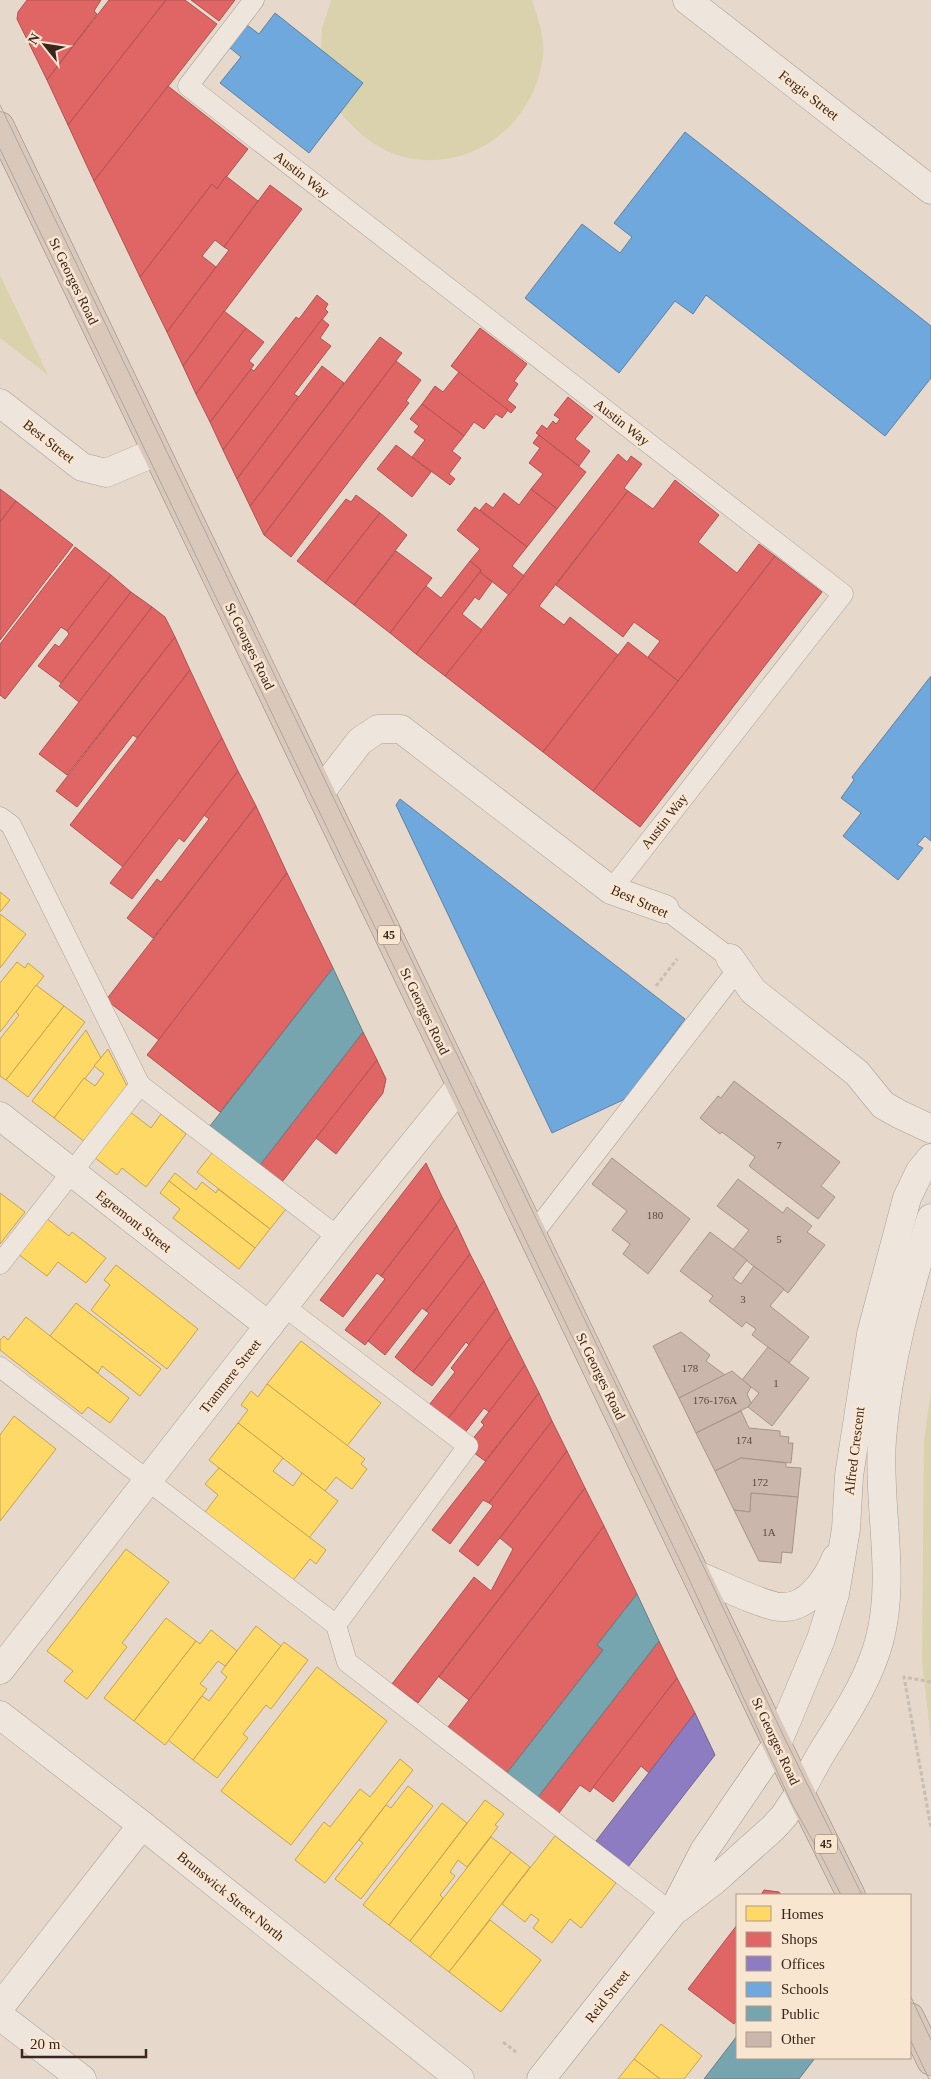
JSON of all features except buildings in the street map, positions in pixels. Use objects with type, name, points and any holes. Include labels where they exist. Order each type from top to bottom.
[{"type":"highway","name":"St Georges Road","points":[[0,126],[697,1575],[776,1744],[851,1894]]},
{"type":"highway","points":[[911,2019],[931,2061]]},
{"type":"street","name":"Fergie Street","points":[[688,0],[931,190]]},
{"type":"street","name":"Best Street","points":[[0,403],[82,467],[106,473],[156,452]]},
{"type":"street","name":"Best Street","points":[[320,793],[360,741],[378,729],[401,729],[611,890],[664,909]]},
{"type":"street","name":"Best Street","points":[[734,964],[753,991],[857,1073],[883,1105],[931,1129]]},
{"type":"street","name":"Tranmere Street","points":[[0,1670],[338,1237],[461,1084]]},
{"type":"street","name":"Egremont Street","points":[[0,1116],[72,1172],[277,1316]]},
{"type":"street","name":"Alfred Crescent","points":[[776,1744],[827,1624],[837,1584],[846,1529],[849,1476],[871,1334],[907,1198],[920,1171],[931,1158]]},
{"type":"street","name":"Alfred Crescent","points":[[800,1792],[864,1683],[883,1625],[886,1568],[881,1482],[882,1439],[888,1391],[901,1324],[931,1218]]},
{"type":"street","points":[[697,1575],[768,1604],[782,1608],[789,1607],[804,1601],[820,1585],[834,1562],[846,1529]]},
{"type":"street","name":"Brunswick Street North","points":[[0,1715],[142,1825],[460,2079]]},
{"type":"street","name":"Reid Street","points":[[542,2079],[672,1913],[704,1851],[776,1744]]},
{"type":"street","name":"Reid Street","points":[[672,1913],[715,1880],[773,1828],[784,1816],[800,1792]]},
{"type":"street","points":[[82,2079],[3,2022],[142,1825]]},
{"type":"lane","name":"Austin Way","points":[[254,0],[188,86],[844,594],[611,890]]},
{"type":"lane","points":[[0,817],[11,825],[140,1085],[338,1237]]},
{"type":"lane","name":"Best Street","points":[[664,909],[734,964]]},
{"type":"lane","points":[[533,1234],[734,964]]},
{"type":"lane","points":[[0,1264],[140,1085]]},
{"type":"lane","points":[[277,1316],[468,1446],[336,1625]]},
{"type":"lane","points":[[0,1367],[336,1625],[348,1662],[672,1913]]},
{"type":"path","points":[[656,986],[679,958]]},
{"type":"path","points":[[931,1682],[904,1677],[931,1828]]},
{"type":"shaded area","points":[[331,0],[532,0],[543,42],[543,56],[537,81],[527,104],[512,124],[493,140],[472,152],[448,159],[423,160],[397,155],[380,148],[352,126],[340,112],[363,83],[321,50],[322,29]]},
{"type":"shaded area","points":[[0,275],[48,375],[0,338]]},
{"type":"shaded area","points":[[931,1391],[931,1741],[922,1662],[924,1440]]},
{"type":"tram line","points":[[0,105],[782,1733],[862,1894]]},
{"type":"tram line","points":[[0,149],[689,1579],[792,1804],[840,1894]]},
{"type":"tram line","points":[[911,1997],[931,2040]]},
{"type":"tram line","points":[[911,2041],[929,2079]]}]
